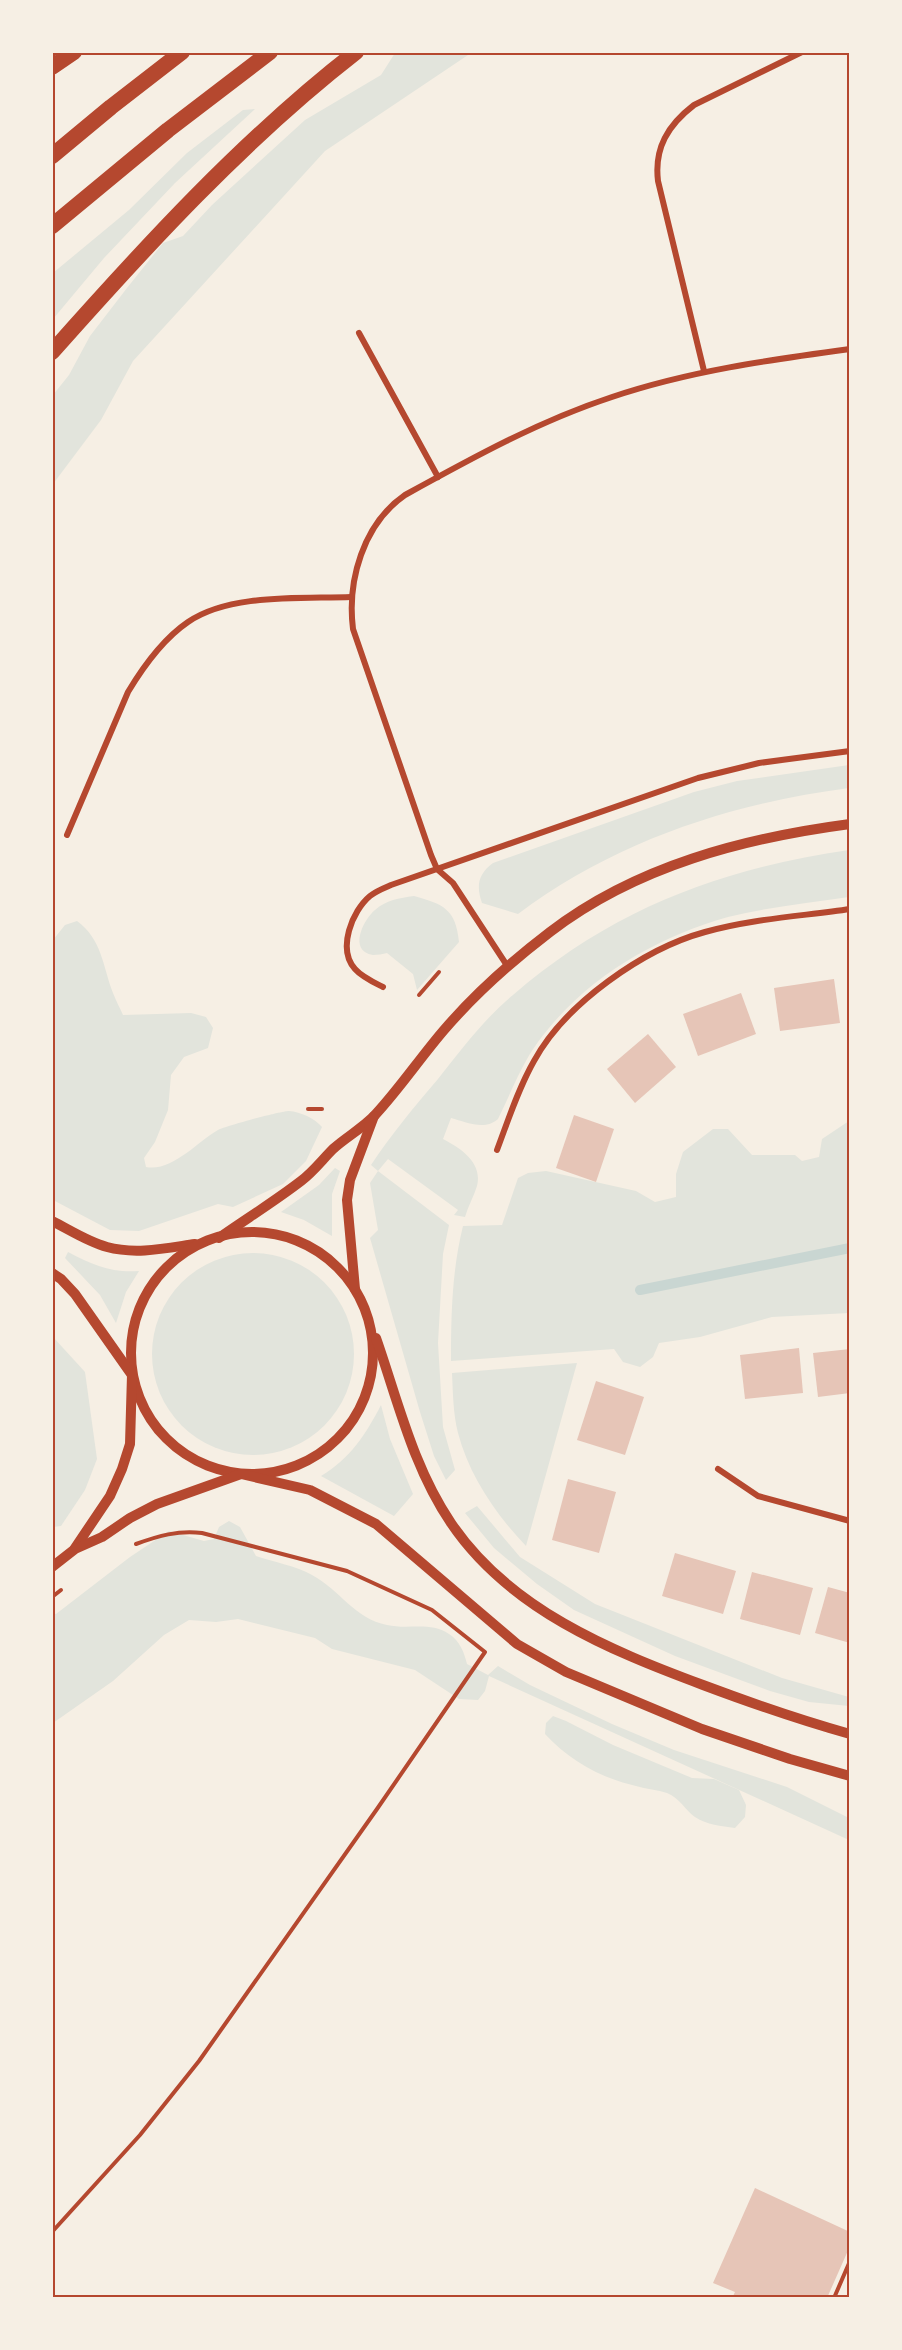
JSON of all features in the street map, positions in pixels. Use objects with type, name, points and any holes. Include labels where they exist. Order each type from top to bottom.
[{"type":"highway","points":[[52,67],[74,52]]},
{"type":"highway","points":[[52,156],[182,52]]},
{"type":"highway","points":[[52,226],[168,130],[270,52]]},
{"type":"highway","points":[[52,352],[175,218],[263,132],[356,52]]},
{"type":"street","points":[[704,371],[658,181],[656,164],[661,147],[670,127],[678,117],[694,105],[802,52]]},
{"type":"street","points":[[359,333],[438,477]]},
{"type":"street","points":[[508,967],[453,883],[437,869],[359,649],[353,629],[351,597],[354,577],[365,547],[384,514],[405,495],[495,446],[562,415],[612,397],[704,371],[849,349]]},
{"type":"street","points":[[67,835],[128,692],[153,657],[189,621],[223,606],[251,601],[351,597]]},
{"type":"street","points":[[383,987],[353,967],[347,946],[351,925],[358,909],[370,895],[391,885],[707,775],[759,763],[849,752]]},
{"type":"street","points":[[219,1238],[302,1181],[332,1150],[374,1116],[445,1029],[508,967],[551,931],[618,890],[688,860],[738,845],[795,832],[849,824]]},
{"type":"street","points":[[497,1150],[534,1061],[556,1030],[584,1001],[619,975],[659,950],[705,932],[849,909]]},
{"type":"street","points":[[355,1289],[347,1200],[350,1180],[374,1116]]},
{"type":"street","points":[[52,1221],[107,1247],[127,1250],[155,1250],[201,1243],[240,1233],[280,1235],[317,1251],[337,1267],[355,1289],[372,1326],[416,1460],[427,1484],[466,1545],[504,1582],[560,1622],[617,1650],[750,1702],[849,1734]]},
{"type":"street","points":[[75,1549],[110,1496],[130,1444],[131,1335],[144,1298],[167,1266],[201,1243]]},
{"type":"street","points":[[52,1273],[62,1279],[75,1294],[132,1375],[145,1412],[170,1443],[203,1465],[310,1490],[369,1520],[396,1539],[459,1597],[517,1644],[566,1672],[702,1729],[849,1776]]},
{"type":"street","points":[[52,1567],[75,1549],[102,1537],[130,1518],[157,1504],[241,1474],[280,1472],[317,1456],[347,1429],[366,1394],[374,1363],[372,1326]]},
{"type":"street","points":[[718,1469],[758,1496],[849,1521]]},
{"type":"path","points":[[419,995],[439,972]]},
{"type":"path","points":[[308,1109],[322,1109]]},
{"type":"path","points":[[52,2232],[140,2135],[199,2061],[485,1652],[432,1610],[347,1571],[188,1531],[159,1535],[132,1546]]},
{"type":"path","points":[[52,1597],[64,1587]]},
{"type":"path","points":[[834,2298],[849,2261]]},
{"type":"shaded area","points":[[395,53],[471,53],[325,151],[133,361],[101,420],[53,484],[53,395],[69,375],[90,336],[127,288],[163,243],[183,236],[212,205],[305,120],[381,75]]},
{"type":"shaded area","points":[[255,109],[175,183],[104,258],[53,319],[53,273],[129,210],[187,153],[243,110]]},
{"type":"shaded area","points":[[849,765],[849,788],[760,804],[675,830],[634,846],[594,866],[555,888],[518,914],[482,903],[479,891],[481,876],[493,863],[694,792],[737,781]]},
{"type":"shaded area","points":[[849,850],[849,897],[728,917],[700,926],[647,949],[599,980],[556,1019],[526,1060],[498,1119],[493,1123],[481,1125],[451,1118],[443,1139],[469,1157],[477,1170],[478,1177],[477,1186],[465,1217],[454,1215],[458,1210],[388,1159],[378,1171],[371,1165],[403,1121],[473,1035],[502,1004],[551,965],[629,916],[670,897],[756,869]]},
{"type":"shaded area","points":[[414,896],[440,905],[451,915],[455,922],[459,942],[417,990],[413,974],[387,953],[373,955],[365,952],[359,942],[366,921],[375,910],[388,902]]},
{"type":"shaded area","points":[[77,921],[92,936],[97,945],[123,1015],[191,1013],[206,1017],[213,1028],[208,1048],[184,1057],[171,1075],[168,1110],[155,1142],[144,1158],[146,1167],[156,1167],[175,1161],[218,1130],[289,1111],[307,1116],[322,1127],[306,1161],[283,1184],[233,1207],[218,1204],[139,1231],[110,1230],[53,1200],[53,940],[65,925]]},
{"type":"shaded area","points":[[849,1121],[849,1313],[772,1317],[700,1337],[659,1343],[653,1357],[640,1367],[623,1362],[614,1349],[451,1361],[454,1276],[463,1226],[502,1225],[518,1178],[528,1173],[546,1171],[636,1191],[655,1202],[676,1197],[676,1174],[683,1152],[713,1129],[728,1129],[752,1155],[795,1155],[802,1161],[819,1157],[822,1139]]},
{"type":"shaded area","points":[[335,1168],[340,1171],[332,1194],[332,1236],[304,1220],[281,1212],[319,1185]]},
{"type":"shaded area","points":[[378,1171],[449,1225],[443,1254],[438,1343],[443,1427],[455,1470],[446,1480],[434,1456],[420,1412],[370,1238],[378,1230],[370,1183]]},
{"type":"shaded area","points":[[68,1252],[102,1267],[120,1271],[139,1271],[126,1292],[116,1323],[100,1295],[65,1258]]},
{"type":"shaded area","points":[[243,1253],[263,1253],[292,1260],[325,1282],[347,1315],[354,1354],[347,1393],[325,1426],[292,1448],[263,1455],[243,1455],[214,1448],[181,1426],[159,1393],[152,1364],[152,1344],[159,1315],[181,1282],[214,1260]]},
{"type":"shaded area","points":[[53,1337],[85,1372],[97,1459],[85,1490],[61,1526],[53,1527]]},
{"type":"shaded area","points":[[577,1363],[526,1546],[494,1508],[469,1464],[456,1426],[452,1373]]},
{"type":"shaded area","points":[[381,1405],[390,1439],[413,1494],[394,1516],[321,1476],[349,1454]]},
{"type":"shaded area","points":[[477,1506],[520,1557],[595,1604],[782,1678],[849,1697],[849,1706],[809,1702],[770,1691],[675,1656],[574,1610],[537,1584],[494,1548],[465,1513]]},
{"type":"shaded area","points":[[229,1521],[240,1527],[256,1556],[312,1575],[366,1617],[387,1625],[442,1630],[459,1643],[467,1664],[488,1675],[498,1666],[530,1685],[612,1724],[674,1750],[787,1787],[849,1818],[849,1840],[489,1676],[485,1691],[478,1700],[459,1699],[415,1670],[332,1649],[315,1638],[238,1619],[216,1622],[189,1620],[164,1635],[113,1681],[53,1723],[53,1613],[56,1614],[130,1557],[169,1531],[204,1541],[214,1539],[219,1527]]},
{"type":"shaded area","points":[[553,1716],[613,1745],[692,1778],[714,1779],[739,1790],[746,1805],[745,1817],[735,1828],[719,1826],[695,1817],[667,1793],[623,1783],[598,1773],[565,1752],[545,1734],[546,1723]]},
{"type":"building","points":[[834,979],[840,1023],[780,1031],[774,988]]},
{"type":"building","points":[[741,993],[756,1034],[698,1056],[683,1014]]},
{"type":"building","points":[[648,1034],[676,1067],[635,1103],[607,1069]]},
{"type":"building","points":[[574,1115],[614,1129],[596,1182],[556,1168]]},
{"type":"building","points":[[799,1348],[803,1393],[745,1399],[740,1355]]},
{"type":"building","points":[[850,1349],[850,1393],[818,1397],[813,1353]]},
{"type":"building","points":[[596,1381],[644,1397],[625,1455],[577,1440]]},
{"type":"building","points":[[568,1479],[616,1492],[599,1553],[552,1540]]},
{"type":"building","points":[[675,1553],[736,1571],[723,1614],[662,1596]]},
{"type":"building","points":[[752,1572],[813,1588],[800,1635],[740,1619]]},
{"type":"building","points":[[828,1587],[850,1593],[850,1643],[815,1633]]},
{"type":"building","points":[[755,2188],[850,2232],[850,2246],[827,2298],[732,2298],[735,2292],[713,2283]]},
{"type":"waterway","points":[[640,1290],[850,1248]]}]
